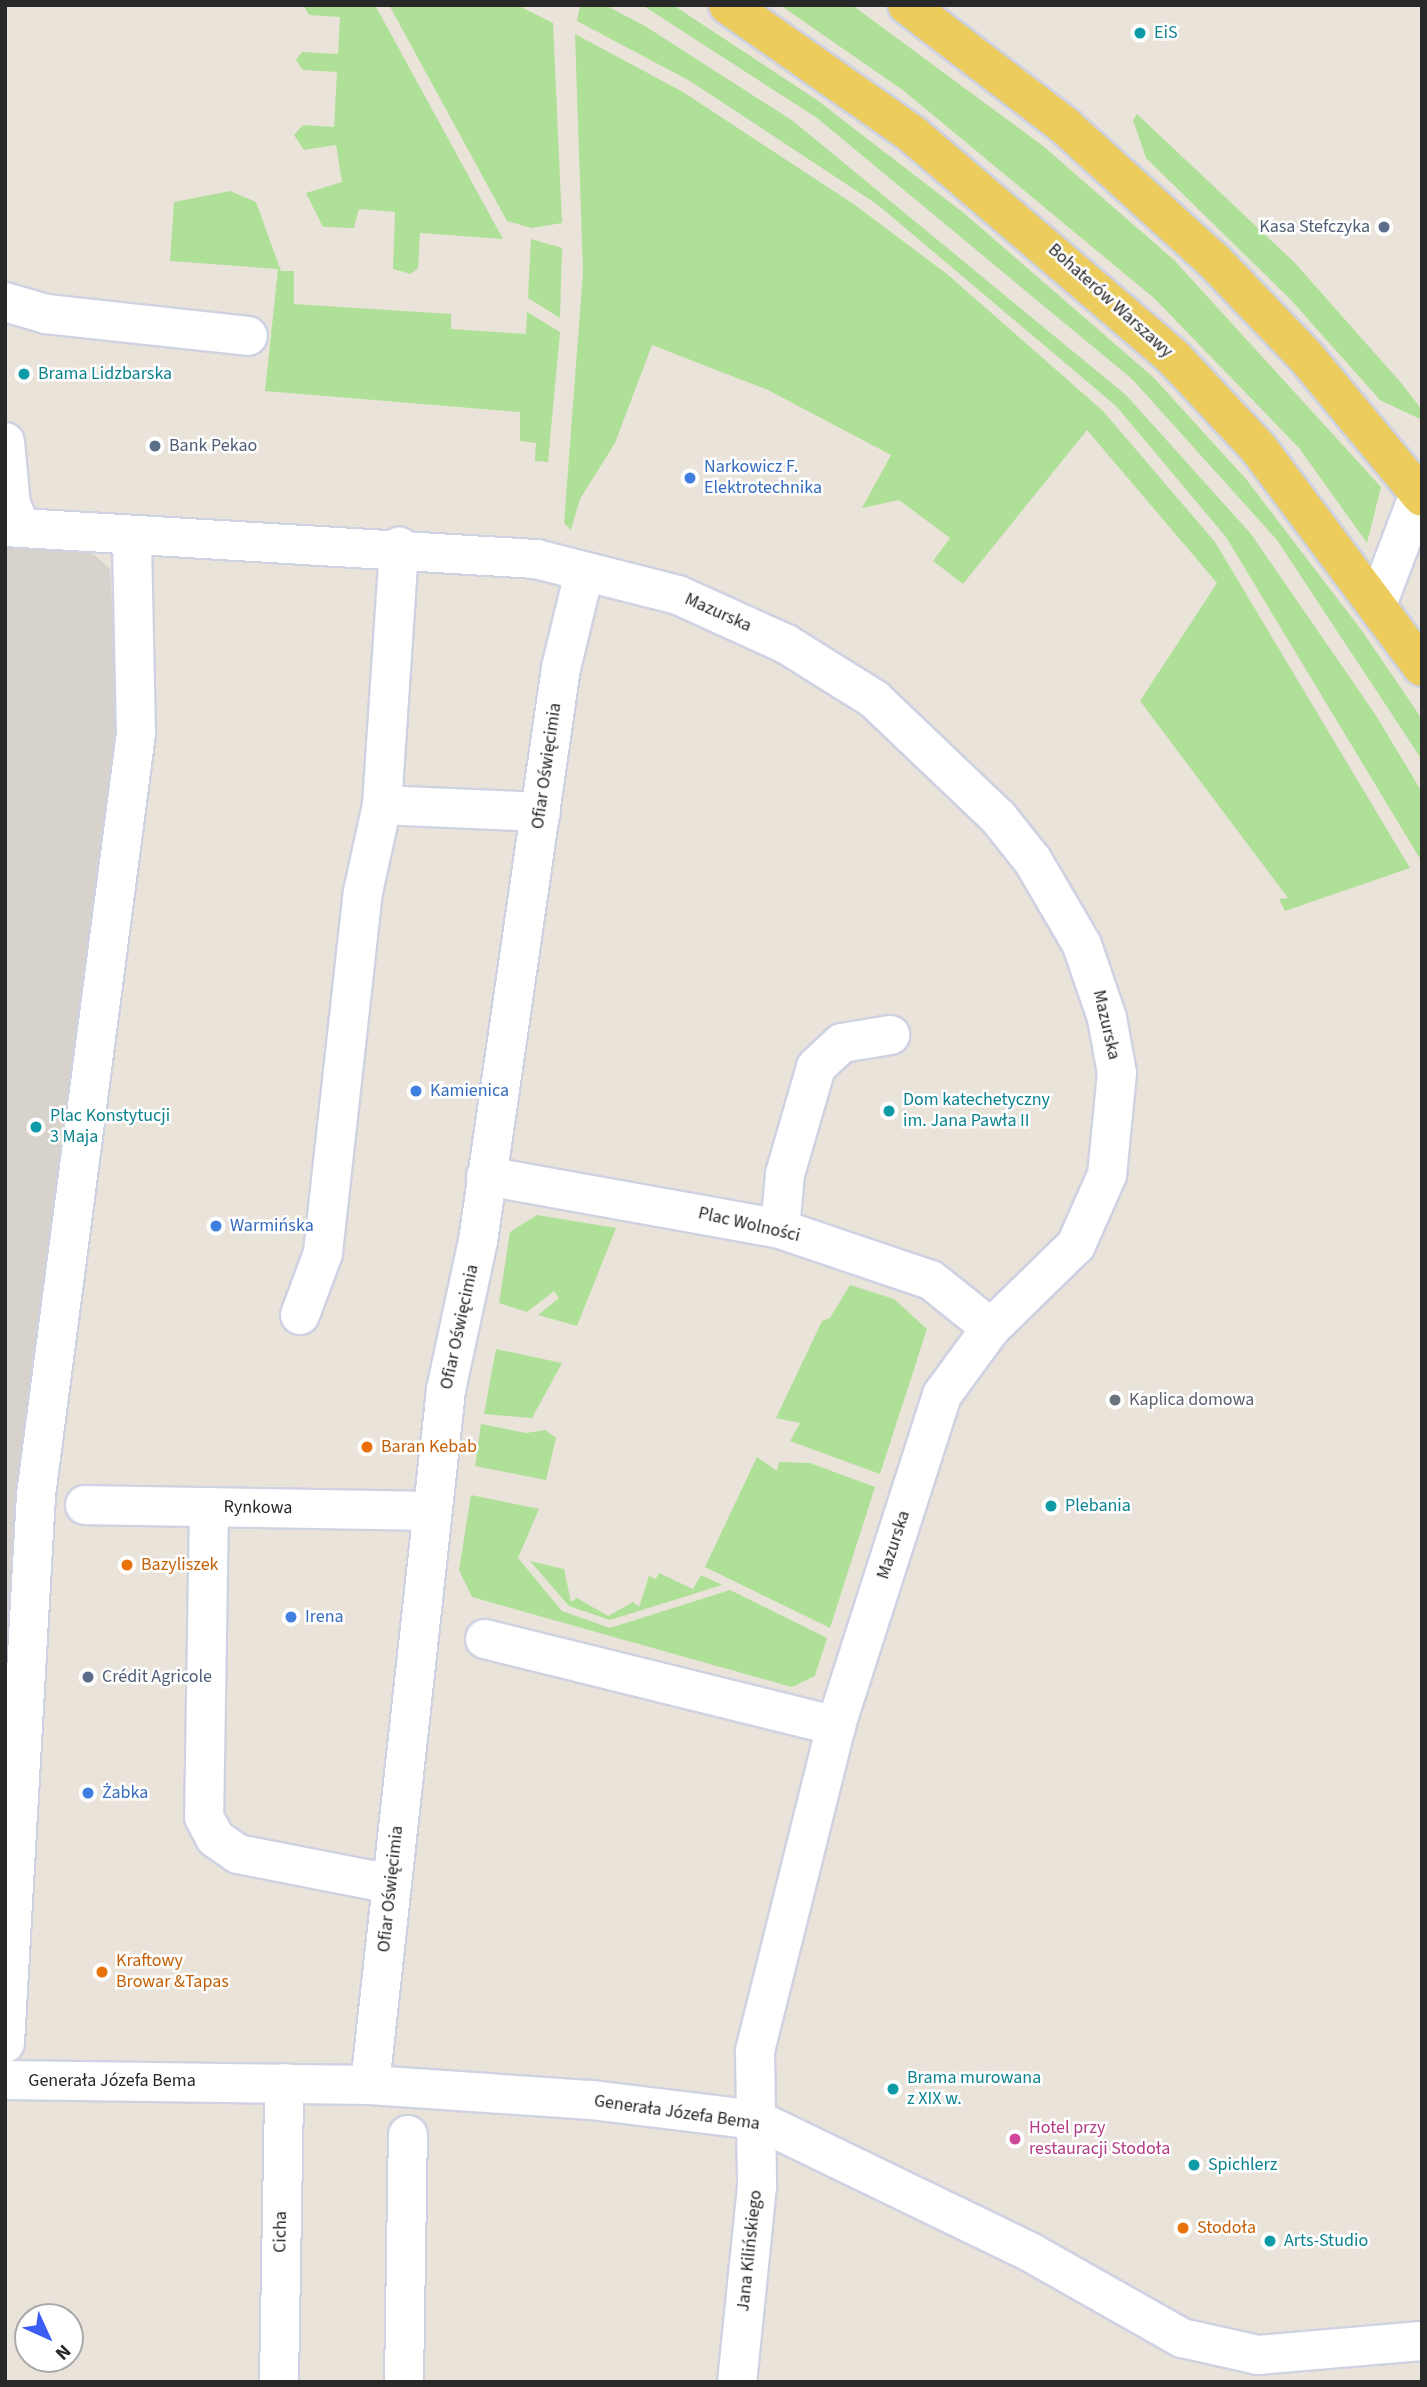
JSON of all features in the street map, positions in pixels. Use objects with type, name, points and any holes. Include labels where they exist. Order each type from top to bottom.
[{"type":"main road","name":"Bohaterów Warszawy","points":[[728,5],[912,134],[1127,315],[1259,449],[1378,602],[1422,667]]},
{"type":"main road","points":[[907,5],[1065,126],[1167,216],[1307,358],[1420,491]]},
{"type":"street","points":[[5,302],[46,314],[248,336]]},
{"type":"street","points":[[5,442],[13,526],[132,540],[136,733],[36,1494],[5,2043]]},
{"type":"street","points":[[1378,602],[1420,491]]},
{"type":"street","name":"Mazurska","points":[[132,540],[399,547],[536,559],[678,595],[786,644],[874,699],[998,817],[1063,908],[1098,985],[1114,1045],[1115,1136],[1098,1202],[1076,1245],[991,1328],[942,1395],[836,1726],[755,2052],[757,2120]]},
{"type":"street","points":[[300,1315],[323,1253],[363,892],[382,805],[399,547]]},
{"type":"street","name":"Ofiar Oświęcimia","points":[[370,2085],[446,1390],[486,1176],[561,668],[584,573]]},
{"type":"street","points":[[382,805],[541,812]]},
{"type":"street","points":[[780,1229],[785,1174],[816,1067],[842,1043],[890,1035]]},
{"type":"street","name":"Plac Wolności","points":[[486,1176],[780,1229],[931,1280],[991,1328]]},
{"type":"street","name":"Rynkowa","points":[[85,1505],[431,1511]]},
{"type":"street","points":[[209,1507],[204,1817],[215,1838],[238,1854],[391,1884]]},
{"type":"street","points":[[485,1639],[836,1726]]},
{"type":"street","name":"Generała Józefa Bema","points":[[5,2080],[370,2085],[592,2100],[757,2120],[1030,2252],[1182,2338],[1258,2355],[1422,2341]]},
{"type":"street","name":"Cicha","points":[[279,2382],[284,2083]]},
{"type":"street","name":"Jana Kilińskiego","points":[[737,2382],[757,2120]]},
{"type":"street","points":[[404,2382],[408,2135]]},
{"type":"green space","points":[[303,5],[375,5],[503,239],[420,233],[418,268],[411,274],[393,269],[395,212],[359,209],[354,228],[323,227],[306,193],[342,182],[336,145],[304,150],[294,135],[303,125],[334,127],[337,72],[303,70],[296,60],[302,52],[338,54],[340,17],[309,15]]},
{"type":"green space","points":[[389,5],[517,5],[553,23],[562,223],[532,228],[507,221]]},
{"type":"green space","points":[[580,5],[605,5],[645,26],[793,121],[1126,395],[1251,534],[1375,714],[1422,792],[1422,862],[1226,537],[1116,406],[878,205],[690,81],[577,21]]},
{"type":"green space","points":[[642,5],[673,5],[817,100],[965,214],[1154,378],[1246,479],[1362,631],[1422,719],[1422,760],[1277,540],[1132,379],[817,118]]},
{"type":"green space","points":[[780,5],[852,5],[1043,146],[1174,260],[1381,487],[1367,543],[1299,448],[1155,299],[904,91]]},
{"type":"green space","points":[[575,34],[683,92],[855,205],[947,274],[1103,411],[1215,542],[1410,868],[1285,911],[1279,899],[1288,898],[1140,701],[1217,583],[1087,430],[963,584],[933,561],[950,538],[899,500],[862,508],[891,455],[768,390],[652,345],[615,443],[580,499],[571,530],[564,523],[583,273]]},
{"type":"green space","points":[[1137,114],[1295,263],[1402,384],[1422,410],[1422,420],[1380,400],[1290,299],[1146,158],[1133,120]]},
{"type":"green space","points":[[230,191],[256,202],[281,271],[294,271],[294,304],[451,314],[451,329],[526,334],[527,312],[560,332],[548,462],[535,461],[536,443],[520,441],[520,412],[265,391],[278,269],[170,261],[174,202]]},
{"type":"green space","points":[[531,239],[562,248],[560,318],[528,298]]},
{"type":"green space","points":[[537,1215],[616,1228],[577,1326],[538,1315],[559,1298],[554,1291],[527,1312],[499,1303],[510,1232]]},
{"type":"green space","points":[[850,1285],[894,1299],[927,1329],[880,1474],[790,1441],[800,1423],[776,1418],[822,1321],[830,1318]]},
{"type":"green space","points":[[496,1349],[562,1363],[532,1418],[484,1414]]},
{"type":"green space","points":[[481,1424],[526,1433],[545,1430],[556,1438],[546,1480],[475,1466]]},
{"type":"green space","points":[[757,1457],[777,1471],[779,1462],[810,1463],[875,1487],[830,1628],[705,1567]]},
{"type":"green space","points":[[471,1495],[539,1509],[518,1558],[562,1611],[610,1628],[730,1590],[827,1638],[815,1676],[792,1687],[472,1597],[459,1570]]},
{"type":"green space","points":[[530,1561],[564,1569],[571,1602],[577,1598],[608,1616],[633,1602],[639,1607],[649,1576],[656,1579],[659,1573],[693,1589],[701,1575],[722,1585],[610,1620],[569,1606]]},
{"type":"shaded area","name":"Plac Konstytucji 3 Maja","points":[[46,546],[89,550],[110,569],[119,717],[15,1528],[5,1663],[5,548]]},
{"type":"place","name":"EiS","points":[[1140,33]]},
{"type":"place","name":"Kasa Stefczyka","points":[[1384,227]]},
{"type":"place","name":"Brama Lidzbarska","points":[[24,374]]},
{"type":"place","name":"Bank Pekao","points":[[155,446]]},
{"type":"place","name":"Narkowicz F. Elektrotechnika","points":[[690,478]]},
{"type":"place","name":"Kamienica","points":[[416,1091]]},
{"type":"place","name":"Dom katechetyczny im. Jana Pawła II","points":[[889,1111]]},
{"type":"place","name":"Plac Konstytucji 3 Maja","points":[[36,1127]]},
{"type":"place","name":"Warmińska","points":[[216,1226]]},
{"type":"place","name":"Kaplica domowa","points":[[1115,1400]]},
{"type":"place","name":"Baran Kebab","points":[[367,1447]]},
{"type":"place","name":"Plebania","points":[[1051,1506]]},
{"type":"place","name":"Bazyliszek","points":[[127,1565]]},
{"type":"place","name":"Irena","points":[[291,1617]]},
{"type":"place","name":"Crédit Agricole","points":[[88,1677]]},
{"type":"place","name":"Żabka","points":[[88,1793]]},
{"type":"place","name":"Kraftowy Browar &Tapas","points":[[102,1972]]},
{"type":"place","name":"Brama murowana z XIX w.","points":[[893,2089]]},
{"type":"place","name":"Hotel przy restauracji Stodoła","points":[[1015,2139]]},
{"type":"place","name":"Spichlerz","points":[[1194,2165]]},
{"type":"place","name":"Stodoła","points":[[1183,2228]]},
{"type":"place","name":"Arts-Studio","points":[[1270,2241]]}]
